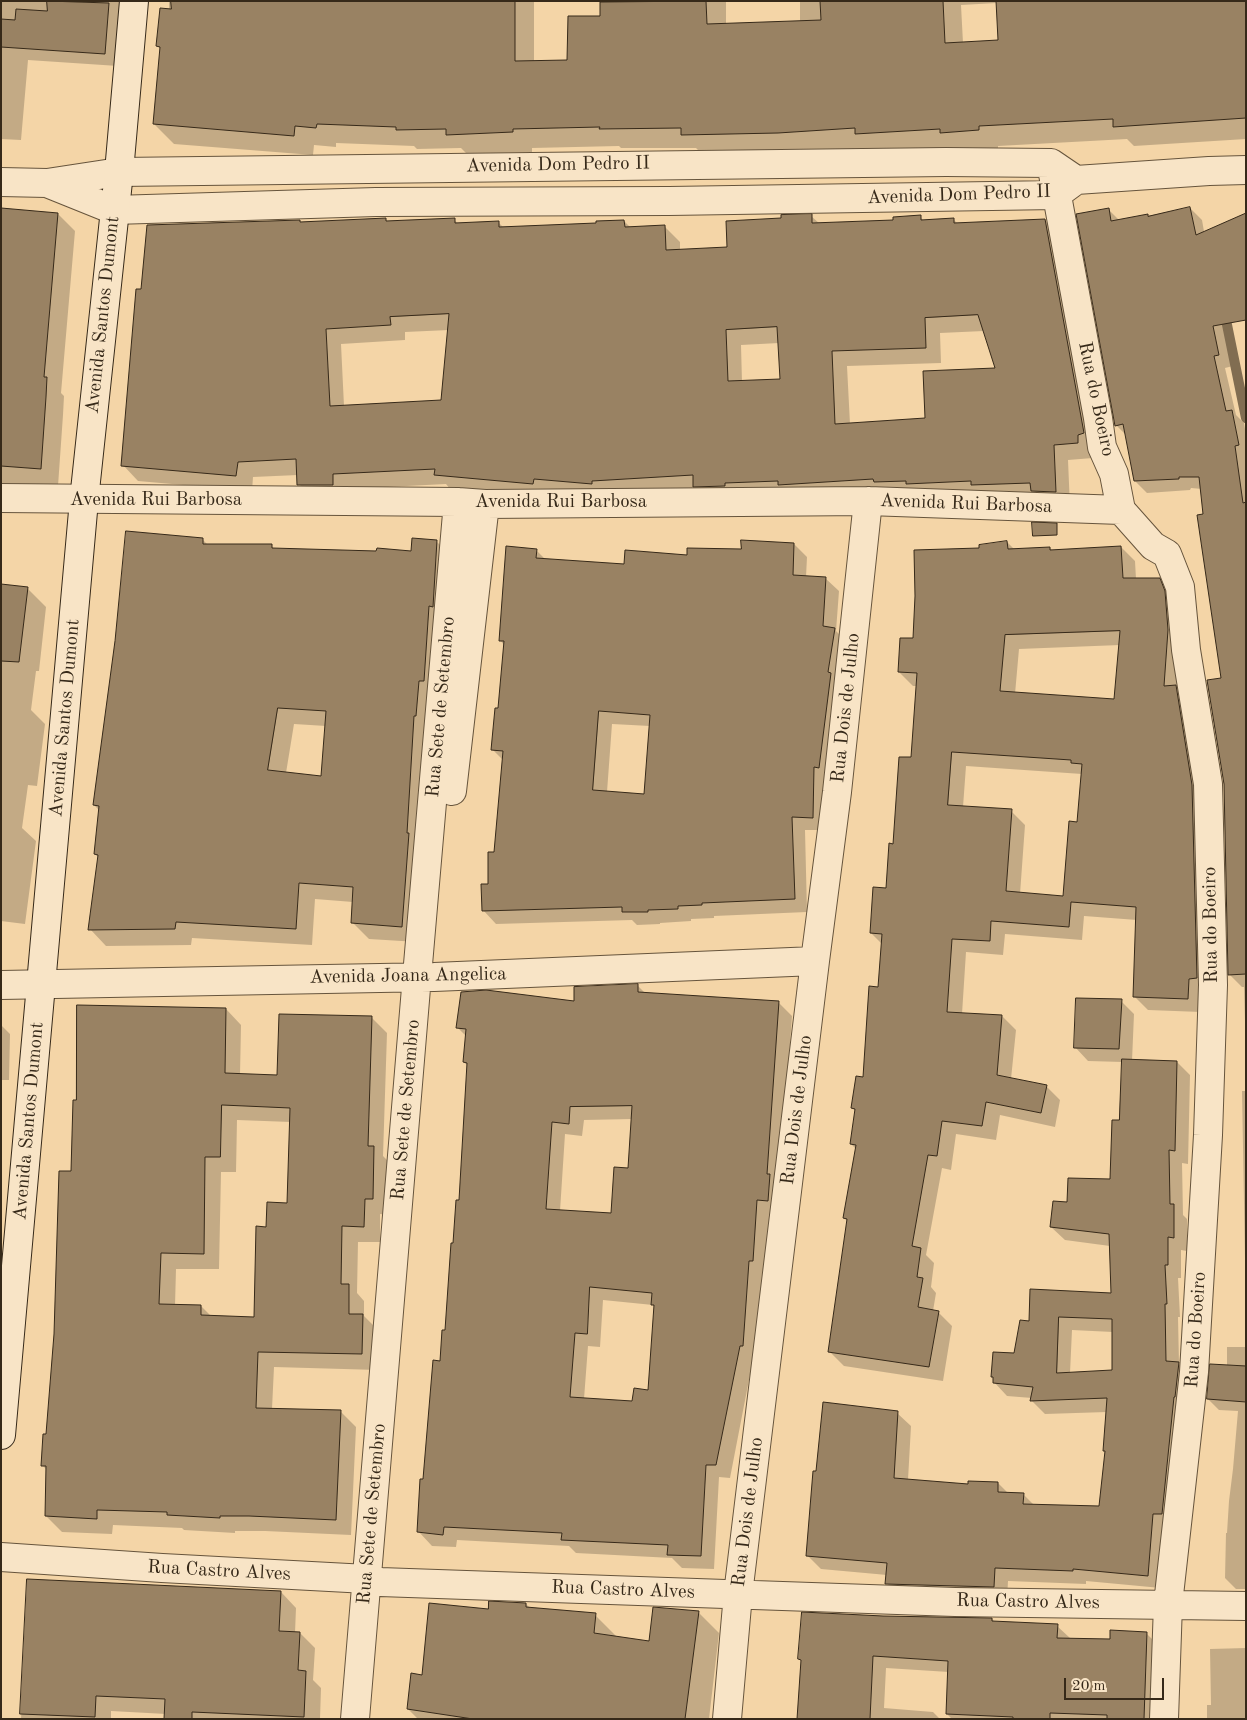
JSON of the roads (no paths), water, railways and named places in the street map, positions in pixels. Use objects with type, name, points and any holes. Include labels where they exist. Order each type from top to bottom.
[{"type":"street","name":"Avenida Santos Dumont","points":[[1,1435],[84,500],[119,172],[134,1]]},
{"type":"street","name":"Avenida Dom Pedro II","points":[[47,183],[119,172],[668,164],[1052,162]]},
{"type":"street","name":"Rua do Boeiro","points":[[1052,162],[1066,187],[1102,447],[1114,474],[1121,510],[1153,546],[1167,554],[1180,587],[1186,650],[1208,784],[1213,985],[1208,1135],[1194,1372],[1168,1604],[1164,1719]]},
{"type":"street","points":[[668,164],[669,201]]},
{"type":"street","points":[[375,168],[376,202]]},
{"type":"street","name":"Avenida Dom Pedro II","points":[[47,183],[114,210],[376,202],[669,201],[1066,187],[1209,170],[1246,170]]},
{"type":"street","points":[[1,182],[47,183]]},
{"type":"street","name":"Avenida Rui Barbosa","points":[[1,498],[458,502],[485,504],[868,500],[1121,510]]},
{"type":"street","name":"Rua Dois de Julho","points":[[728,1719],[738,1594],[837,792],[868,500]]},
{"type":"street","name":"Rua Sete de Setembro","points":[[356,1719],[373,1581],[425,977],[458,502]]},
{"type":"street","name":"Rua Sete de Setembro","points":[[425,977],[453,784],[485,504]]},
{"type":"street","name":"Avenida Joana Angelica","points":[[1,985],[425,977],[815,961]]},
{"type":"street","name":"Rua Castro Alves","points":[[1,1557],[373,1581],[955,1602],[1246,1606]]},
{"type":"street","name":"Rua Sete de Setembro","points":[[368,1719],[373,1581]]},
{"type":"waterway","points":[[1224,310],[1246,418]]}]
